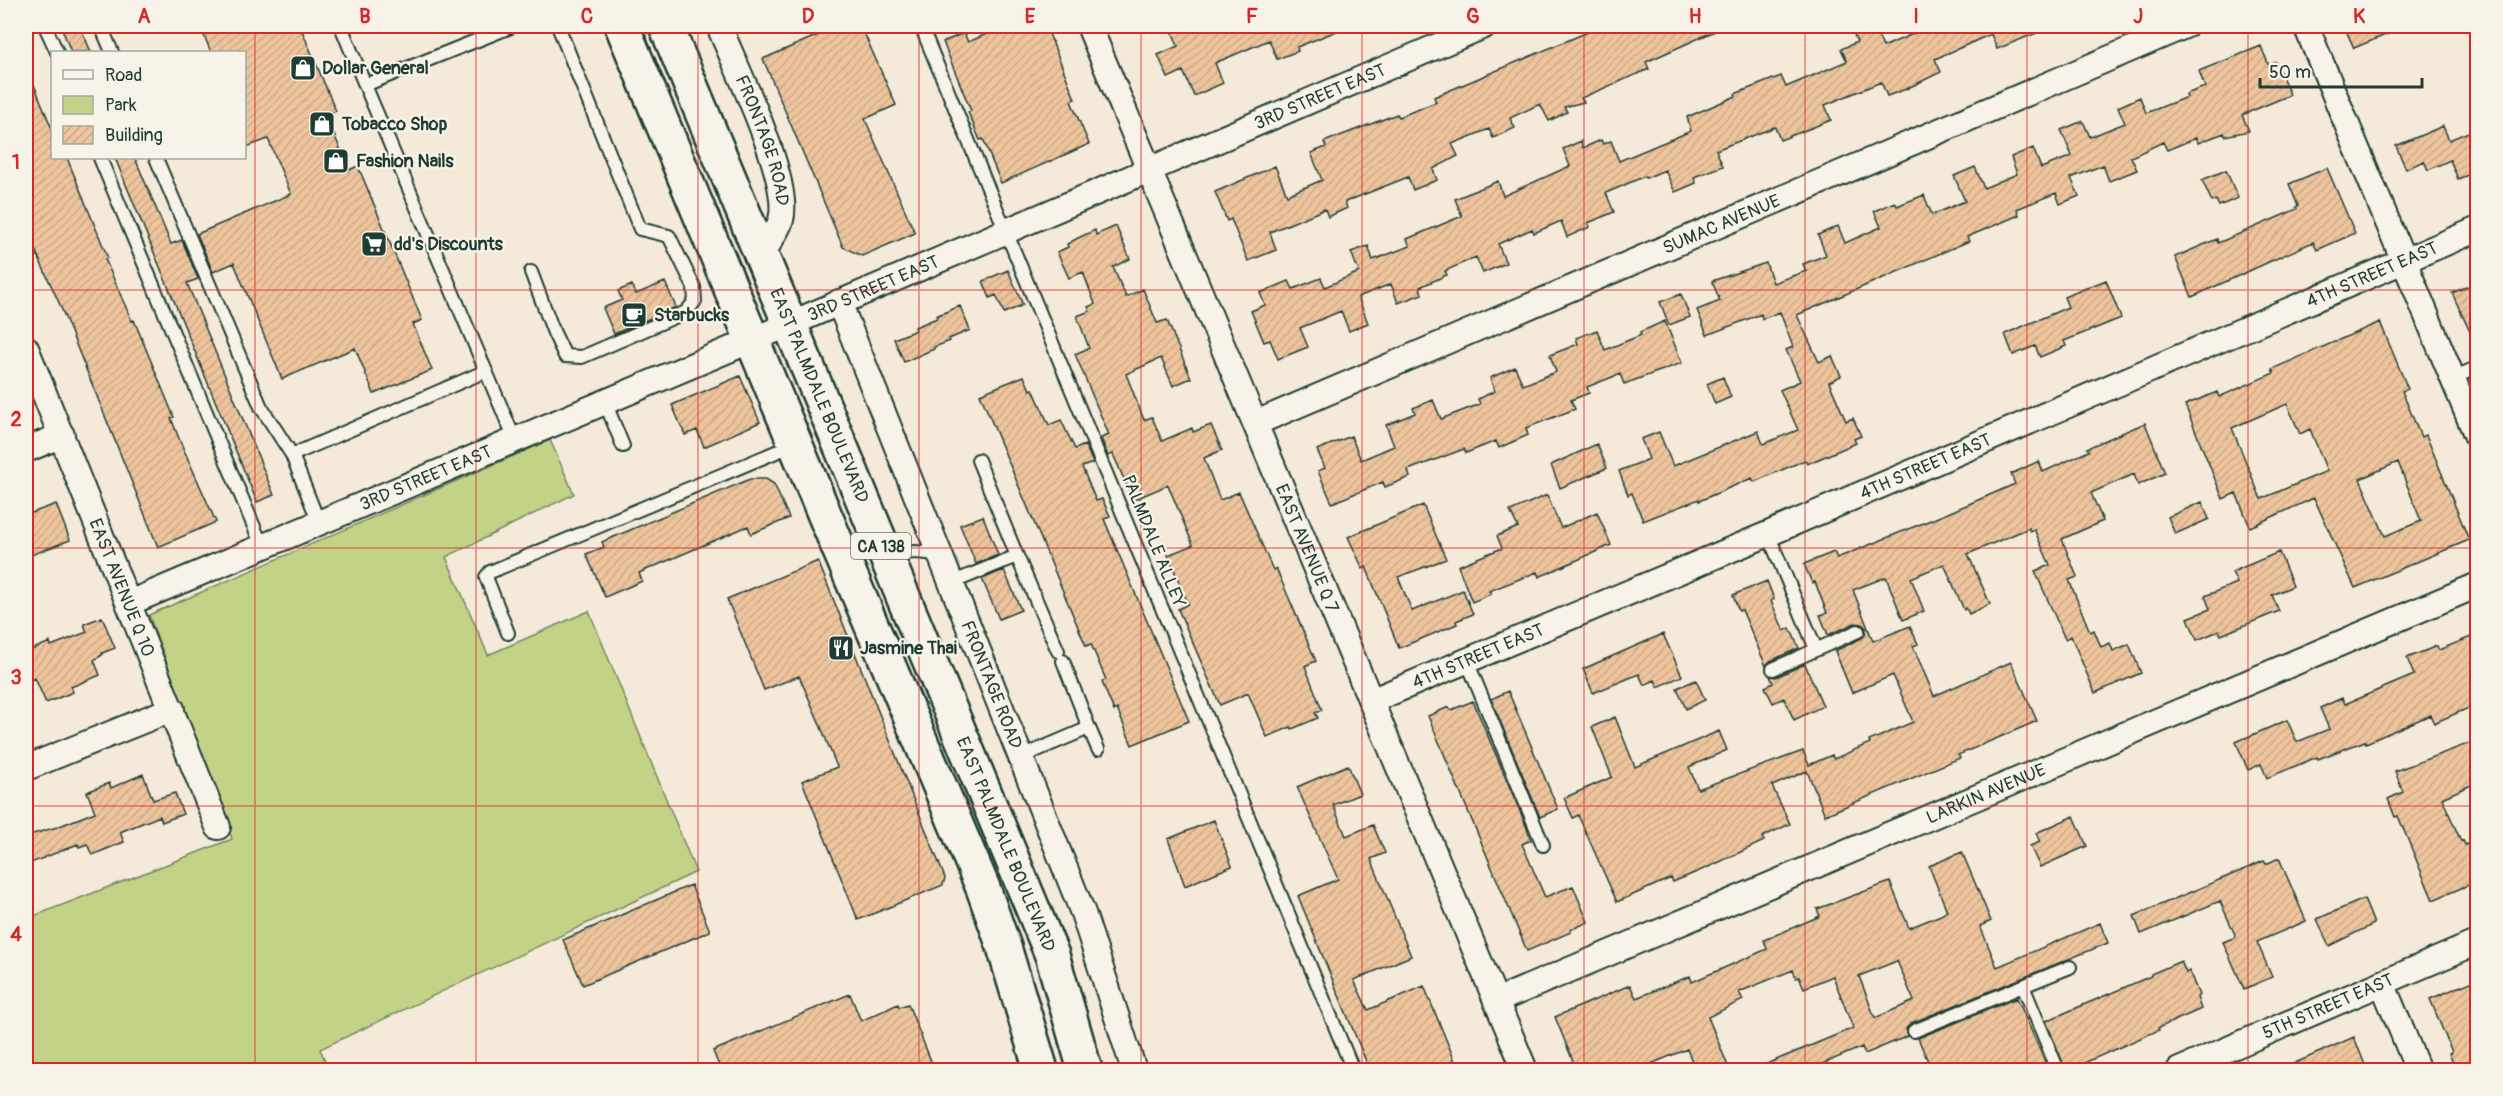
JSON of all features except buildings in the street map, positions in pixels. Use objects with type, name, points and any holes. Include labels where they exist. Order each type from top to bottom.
[{"type":"highway","name":"EAST PALMDALE BOULEVARD","points":[[622,26],[983,888],[1004,947],[1041,1071]]},
{"type":"highway","name":"EAST PALMDALE BOULEVARD","points":[[666,26],[1052,956],[1085,1071]]},
{"type":"street","name":"FRONTAGE ROAD","points":[[719,26],[778,172],[783,200],[781,221],[761,257]]},
{"type":"street","name":"EAST AVENUE Q 7","points":[[1089,26],[1526,1071]]},
{"type":"street","name":"3RD STREET EAST","points":[[129,603],[790,324],[1484,26]]},
{"type":"street","name":"SUMAC AVENUE","points":[[1256,423],[2185,26]]},
{"type":"street","points":[[2306,26],[2402,262],[2478,439]]},
{"type":"street","name":"4TH STREET EAST","points":[[1371,701],[1768,534],[2478,229]]},
{"type":"street","name":"FRONTAGE ROAD","points":[[839,302],[1083,913],[1134,1071]]},
{"type":"street","name":"EAST AVENUE Q 10","points":[[26,348],[218,827]]},
{"type":"street","points":[[26,450],[62,435]]},
{"type":"street","name":"LARKIN AVENUE","points":[[1497,1001],[2478,585]]},
{"type":"street","points":[[26,768],[172,709]]},
{"type":"street","name":"5TH STREET EAST","points":[[2179,1071],[2383,985],[2478,942]]},
{"type":"street","points":[[2383,985],[2418,1071]]},
{"type":"lane","points":[[45,26],[57,51]]},
{"type":"lane","points":[[101,26],[112,51]]},
{"type":"lane","points":[[340,26],[515,440]]},
{"type":"lane","points":[[365,85],[513,26]]},
{"type":"lane","points":[[531,272],[565,356],[582,357],[686,312],[695,301],[694,287],[669,236],[640,229],[558,26]]},
{"type":"lane","name":"PALMDALE ALLEY","points":[[921,26],[1353,1071]]},
{"type":"lane","points":[[100,159],[262,546]]},
{"type":"lane","points":[[156,159],[261,407],[291,455],[319,523]]},
{"type":"lane","points":[[2453,378],[2478,367]]},
{"type":"lane","points":[[291,455],[486,371]]},
{"type":"lane","points":[[605,402],[623,446]]},
{"type":"lane","points":[[508,633],[486,577],[490,572],[796,444]]},
{"type":"lane","points":[[978,460],[1098,749]]},
{"type":"lane","points":[[1768,534],[1816,649]]},
{"type":"lane","points":[[885,554],[915,552],[939,554]]},
{"type":"lane","points":[[951,583],[1017,556]]},
{"type":"lane","points":[[1773,669],[1858,631]]},
{"type":"lane","points":[[1467,661],[1543,845]]},
{"type":"lane","points":[[1021,757],[1089,728]]},
{"type":"lane","points":[[1914,1031],[2070,967]]},
{"type":"lane","points":[[2023,986],[2058,1071]]},
{"type":"green space","points":[[550,440],[574,494],[446,557],[488,655],[589,611],[696,872],[320,1049],[329,1070],[26,1070],[26,919],[232,839],[149,615]]},
{"type":"place","name":"Dollar General","points":[[303,68]]},
{"type":"place","name":"Tobacco Shop","points":[[322,124]]},
{"type":"place","name":"Fashion Nails","points":[[336,161]]},
{"type":"place","name":"dd's Discounts","points":[[374,244]]},
{"type":"place","name":"Starbucks","points":[[634,315]]},
{"type":"place","name":"Jasmine Thai","points":[[841,648]]}]
